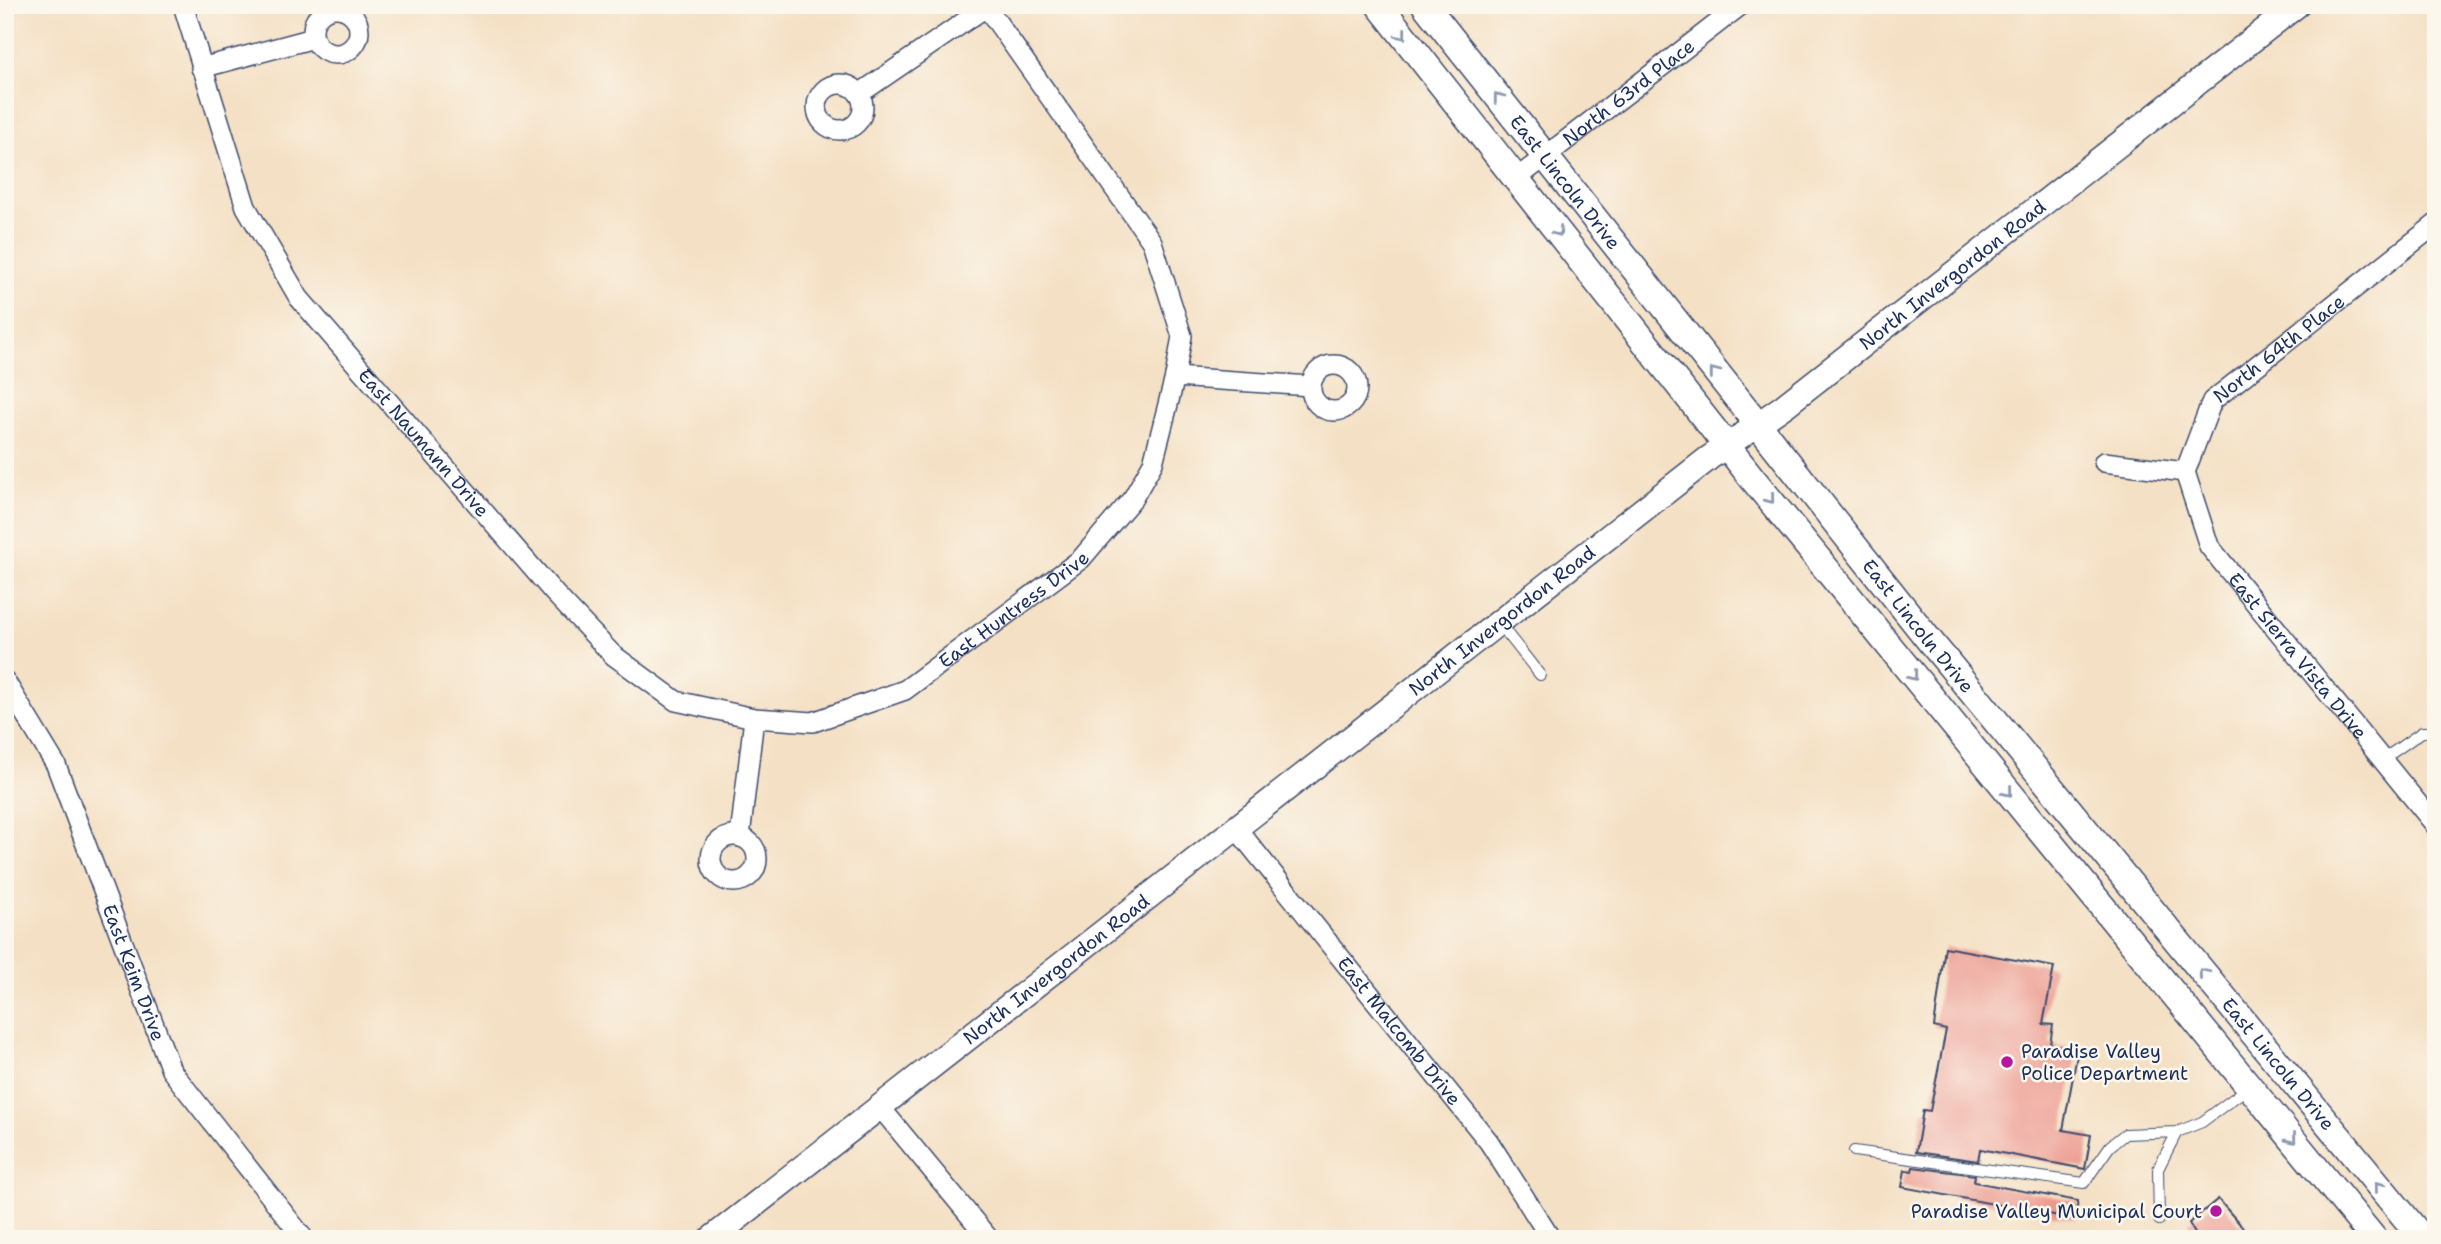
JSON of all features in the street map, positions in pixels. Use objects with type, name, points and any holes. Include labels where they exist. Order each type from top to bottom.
[{"type":"main road","name":"East Lincoln Drive","points":[[1378,5],[1727,446],[2374,1239]]},
{"type":"main road","name":"East Lincoln Drive","points":[[1425,5],[1756,426],[2277,1062],[2411,1235]]},
{"type":"main road","points":[[1965,739],[1991,716]]},
{"type":"main road","points":[[2249,1086],[2277,1062]]},
{"type":"street","name":"East Naumann Drive","points":[[183,5],[246,207],[299,298],[555,594],[613,655],[676,701],[754,718]]},
{"type":"street","name":"North 63rd Place","points":[[1516,179],[1741,5]]},
{"type":"street","name":"North Invergordon Road","points":[[711,1239],[1498,623],[2297,5]]},
{"type":"street","name":"East Huntress Drive","points":[[754,718],[813,722],[905,690],[1081,559],[1133,498],[1153,463],[1175,377],[1182,336],[1152,242],[986,6],[859,94]]},
{"type":"street","points":[[201,68],[314,38]]},
{"type":"street","name":"North 64th Place","points":[[2185,472],[2212,401],[2436,223]]},
{"type":"street","points":[[1175,377],[1311,386]]},
{"type":"street","points":[[2104,462],[2185,472]]},
{"type":"street","name":"East Sierra Vista Drive","points":[[2185,472],[2209,546],[2436,826]]},
{"type":"street","name":"East Keim Drive","points":[[5,681],[56,765],[171,1070],[304,1239]]},
{"type":"street","points":[[740,837],[754,718]]},
{"type":"street","name":"East Malcomb Drive","points":[[1237,829],[1489,1142],[1550,1239]]},
{"type":"street","points":[[880,1107],[989,1239]]},
{"type":"lane","points":[[1498,623],[1540,675]]},
{"type":"lane","points":[[2382,760],[2422,732],[2436,733]]},
{"type":"lane","points":[[1854,1151],[2084,1183],[2110,1146],[2125,1134],[2177,1132],[2202,1122],[2249,1086]]},
{"type":"lane","points":[[2159,1220],[2158,1169],[2177,1132]]},
{"type":"building","name":"Paradise Valley Police Department","points":[[1945,947],[2054,967],[2043,1024],[2053,1025],[2050,1044],[2078,1050],[2063,1130],[2091,1135],[2085,1169],[1980,1149],[1978,1161],[1916,1152],[1923,1110],[1930,1111],[1946,1030],[1934,1027]]},
{"type":"building","points":[[1913,1167],[1975,1175],[1974,1182],[2078,1201],[2075,1219],[1902,1187],[1905,1170],[1912,1171]]},
{"type":"building","name":"Paradise Valley Municipal Court","points":[[2218,1199],[2253,1239],[2198,1239],[2189,1223]]},
{"type":"place","name":"Paradise Valley Police Department","points":[[2007,1062]]},
{"type":"place","name":"Paradise Valley Municipal Court","points":[[2216,1211]]}]
